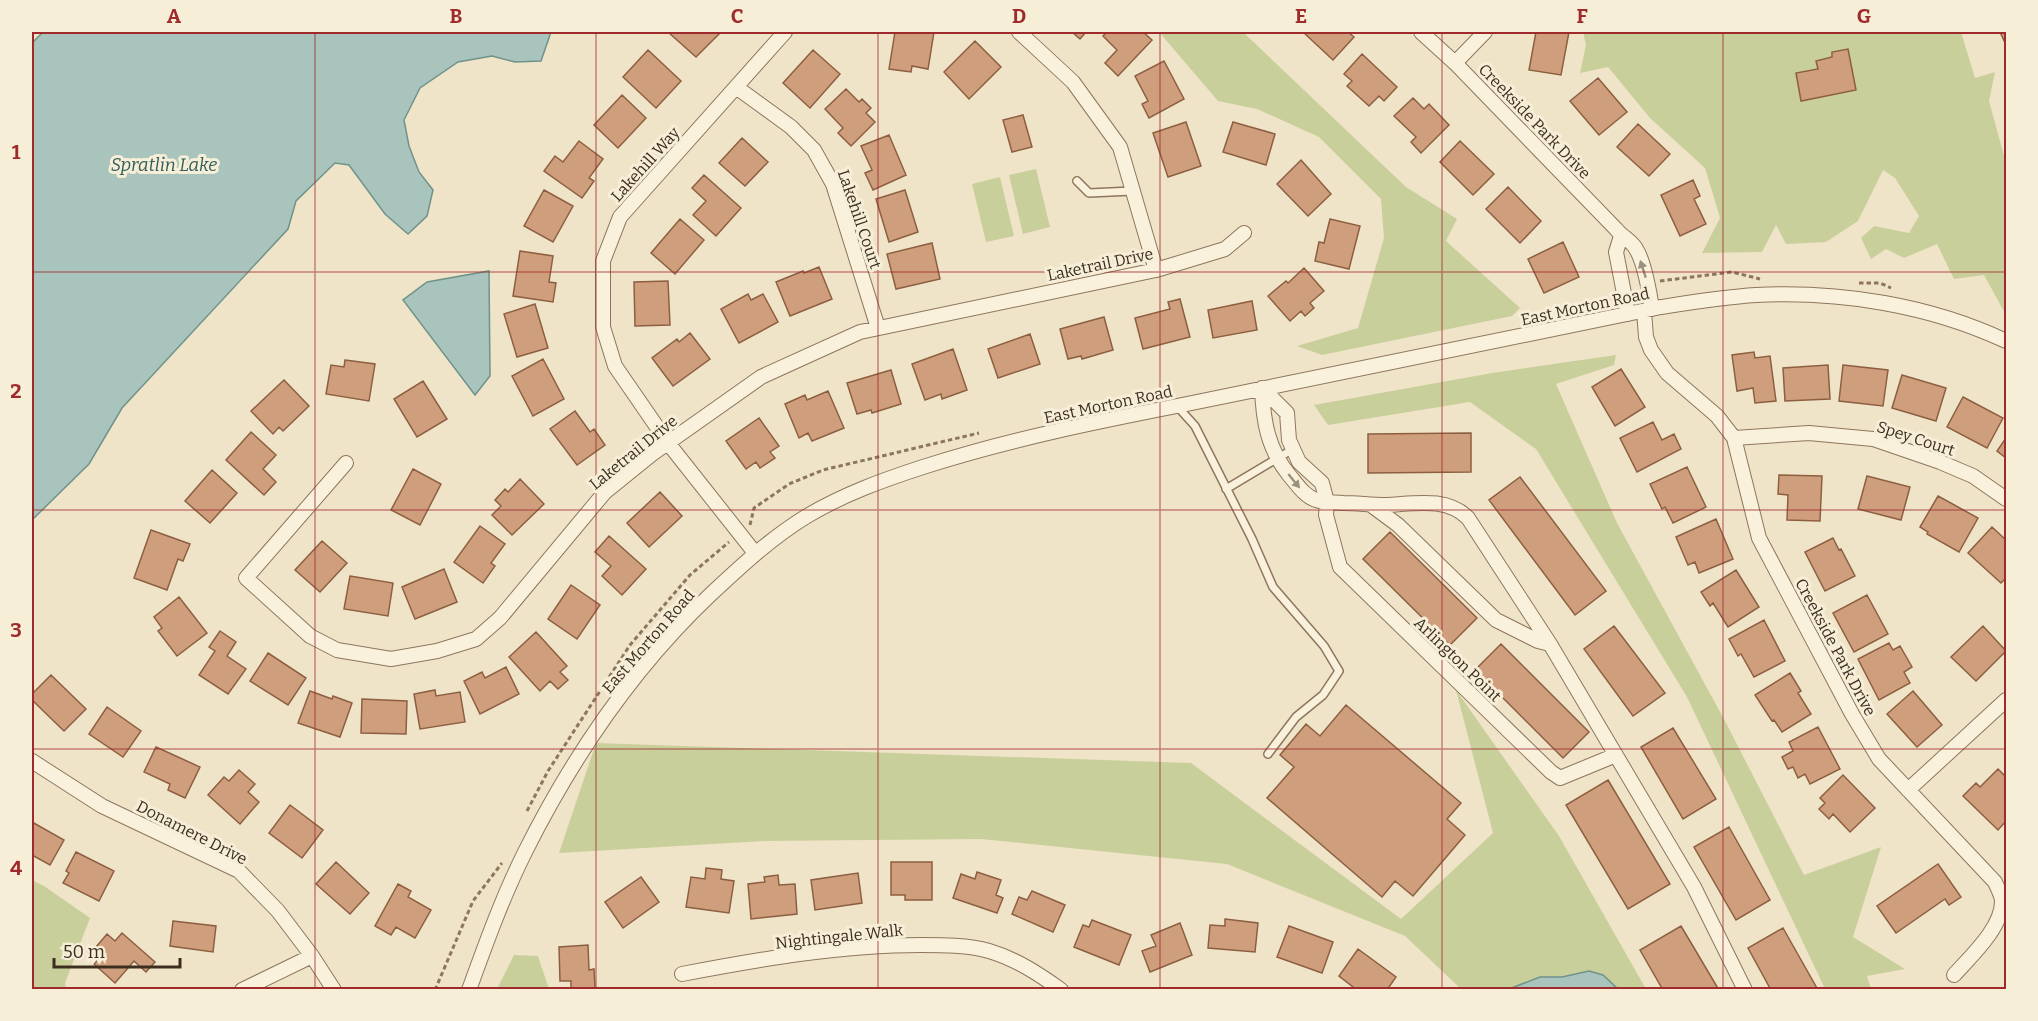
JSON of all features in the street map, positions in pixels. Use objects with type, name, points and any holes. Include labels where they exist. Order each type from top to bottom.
[{"type":"street","name":"Lakehill Way","points":[[755,553],[669,443],[615,366],[603,327],[603,261],[620,217],[784,32]]},
{"type":"street","points":[[1018,32],[1073,82],[1120,147],[1156,270]]},
{"type":"street","name":"Creekside Park Drive","points":[[1421,32],[1455,63],[1571,181],[1621,236],[1636,248],[1647,282],[1646,337],[1652,350],[1666,373],[1717,416],[1734,438],[1759,538],[1852,714],[1879,759],[1995,882],[2002,899],[1998,918],[1987,938],[1954,975]]},
{"type":"street","points":[[1455,63],[1485,32]]},
{"type":"street","name":"Lakehill Court","points":[[736,87],[791,127],[814,150],[833,184],[879,328]]},
{"type":"street","name":"Laketrail Drive","points":[[346,463],[246,578],[310,636],[337,650],[391,659],[437,651],[476,639],[500,618],[605,492],[761,377],[860,332],[1156,270],[1226,249],[1244,233]]},
{"type":"street","points":[[1621,236],[1616,252],[1628,314]]},
{"type":"street","name":"East Morton Road","points":[[469,990],[490,933],[524,854],[571,767],[620,696],[683,621],[755,553],[809,515],[876,482],[973,451],[1177,406],[1648,310],[1708,300],[1756,295],[1803,295],[1859,299],[1906,307],[1951,320],[2007,341]]},
{"type":"street","points":[[1262,388],[1263,416],[1271,442],[1281,465],[1304,494],[1315,500],[1327,502],[1371,505],[1407,502],[1443,504],[1453,506],[1468,518],[1550,644],[1695,887],[1745,990]]},
{"type":"street","name":"Arlington Point","points":[[1262,388],[1287,413],[1288,440],[1299,462],[1322,483],[1327,502],[1326,515],[1340,567],[1551,772],[1560,778],[1616,755]]},
{"type":"street","name":"Spey Court","points":[[1734,438],[1809,434],[1873,439],[1973,476],[2007,499]]},
{"type":"street","points":[[1371,505],[1398,525],[1496,620],[1550,644]]},
{"type":"street","points":[[1908,790],[2007,700]]},
{"type":"street","name":"Donamere Drive","points":[[32,761],[102,806],[239,871],[278,910],[334,990]]},
{"type":"street","name":"Nightingale Walk","points":[[682,974],[790,956],[879,945],[945,945],[988,951],[1029,967],[1061,990]]},
{"type":"street","points":[[242,990],[312,956]]},
{"type":"lane","points":[[1077,181],[1089,193],[1132,191]]},
{"type":"lane","points":[[1177,406],[1195,426],[1273,587],[1324,646],[1339,671],[1323,695],[1296,717],[1268,754]]},
{"type":"lane","points":[[1226,489],[1293,449]]},
{"type":"path","points":[[1647,282],[1732,272],[1765,280]]},
{"type":"path","points":[[1852,282],[1880,283],[1900,291]]},
{"type":"path","points":[[1592,307],[1625,291]]},
{"type":"path","points":[[527,813],[548,771],[630,645],[690,575],[752,524],[754,508],[789,484],[822,470],[983,432]]},
{"type":"path","points":[[435,990],[473,902],[503,862]]},
{"type":"green space","points":[[1159,32],[1243,32],[1406,187],[1457,219],[1446,241],[1520,308],[1512,316],[1322,355],[1297,346],[1358,328],[1384,238],[1381,199],[1319,137],[1257,109],[1218,101]]},
{"type":"green space","points":[[1583,32],[1961,32],[1975,78],[1995,72],[1989,101],[2006,163],[2006,315],[1984,275],[1954,279],[1937,244],[1904,258],[1886,249],[1871,259],[1861,238],[1874,226],[1909,233],[1919,216],[1895,178],[1883,170],[1858,221],[1826,242],[1786,244],[1776,225],[1762,252],[1702,253],[1720,218],[1705,168],[1650,118],[1608,67],[1580,73],[1586,45]]},
{"type":"green space","points":[[1036,169],[1050,227],[1023,234],[1009,175]]},
{"type":"green space","points":[[1000,177],[1014,236],[986,242],[972,184]]},
{"type":"green space","points":[[1616,355],[1614,365],[1556,384],[1617,523],[1725,721],[1804,875],[1881,847],[1853,937],[1905,969],[1867,976],[1871,989],[1825,989],[1687,697],[1536,449],[1470,402],[1328,425],[1314,405],[1492,373]]},
{"type":"green space","points":[[1456,690],[1559,836],[1646,989],[1461,989],[1405,936],[1227,864],[981,839],[764,841],[559,853],[596,743],[1191,763],[1401,919],[1493,833]]},
{"type":"green space","points":[[32,880],[90,918],[65,983],[66,989],[32,989]]},
{"type":"green space","points":[[514,955],[538,956],[549,989],[497,989]]},
{"type":"water","name":"Spratlin Lake","points":[[43,32],[551,32],[541,61],[515,62],[492,56],[458,62],[420,88],[404,120],[409,146],[419,172],[433,190],[427,216],[408,234],[385,214],[349,165],[335,163],[296,201],[288,229],[122,408],[89,464],[32,520],[32,43]]},
{"type":"water","points":[[489,271],[490,376],[475,395],[403,300],[427,282]]},
{"type":"water","points":[[1589,971],[1603,975],[1618,989],[1509,989],[1540,977],[1562,977]]},
{"type":"building","points":[[668,32],[721,32],[696,57]]},
{"type":"building","points":[[895,32],[934,32],[928,69],[912,66],[911,72],[889,69]]},
{"type":"building","points":[[1072,32],[1086,32],[1080,39]]},
{"type":"building","points":[[1107,32],[1143,32],[1152,40],[1118,76],[1105,63],[1117,50],[1103,36]]},
{"type":"building","points":[[1303,32],[1348,32],[1354,37],[1333,60]]},
{"type":"building","points":[[1536,32],[1569,32],[1561,75],[1529,70]]},
{"type":"building","points":[[2000,32],[2006,32],[2006,45]]},
{"type":"building","points":[[975,41],[1001,67],[969,99],[944,72]]},
{"type":"building","points":[[1848,49],[1856,90],[1801,101],[1796,73],[1818,69],[1816,61],[1832,57],[1832,52]]},
{"type":"building","points":[[648,50],[681,81],[656,108],[623,77]]},
{"type":"building","points":[[813,50],[840,74],[810,108],[783,83]]},
{"type":"building","points":[[1362,54],[1397,87],[1384,101],[1379,96],[1369,106],[1347,86],[1352,81],[1344,74]]},
{"type":"building","points":[[1164,61],[1184,99],[1149,118],[1142,104],[1148,101],[1135,76]]},
{"type":"building","points":[[1598,78],[1627,112],[1599,135],[1570,101]]},
{"type":"building","points":[[846,89],[859,102],[862,99],[871,108],[866,113],[875,122],[851,146],[838,133],[843,128],[825,109]]},
{"type":"building","points":[[622,95],[646,118],[618,148],[594,125]]},
{"type":"building","points":[[1413,98],[1424,109],[1429,104],[1449,125],[1421,153],[1411,142],[1416,137],[1394,116]]},
{"type":"building","points":[[1023,115],[1032,147],[1012,152],[1003,120]]},
{"type":"building","points":[[1186,122],[1201,166],[1168,177],[1153,133]]},
{"type":"building","points":[[1233,122],[1275,134],[1266,165],[1223,152]]},
{"type":"building","points":[[1638,124],[1670,154],[1649,176],[1617,147]]},
{"type":"building","points":[[889,135],[906,175],[873,190],[865,173],[872,170],[861,146]]},
{"type":"building","points":[[742,138],[768,162],[745,186],[719,163]]},
{"type":"building","points":[[579,141],[603,159],[589,178],[594,181],[582,198],[544,171],[555,156],[563,162]]},
{"type":"building","points":[[1460,141],[1494,174],[1473,195],[1440,162]]},
{"type":"building","points":[[1301,160],[1331,194],[1308,216],[1277,184]]},
{"type":"building","points":[[704,175],[741,208],[716,236],[693,215],[706,201],[692,188]]},
{"type":"building","points":[[1693,180],[1700,196],[1694,199],[1706,224],[1680,236],[1661,195]]},
{"type":"building","points":[[1508,187],[1541,221],[1520,243],[1486,209]]},
{"type":"building","points":[[544,190],[573,206],[553,242],[524,226]]},
{"type":"building","points":[[905,190],[918,232],[889,242],[876,199]]},
{"type":"building","points":[[680,219],[704,240],[675,274],[651,253]]},
{"type":"building","points":[[1330,219],[1360,226],[1349,269],[1315,261],[1319,242],[1324,243]]},
{"type":"building","points":[[1563,242],[1579,277],[1544,293],[1528,259]]},
{"type":"building","points":[[932,243],[940,279],[896,289],[887,254]]},
{"type":"building","points":[[520,251],[553,256],[549,282],[556,283],[553,302],[513,296]]},
{"type":"building","points":[[819,267],[832,299],[790,316],[776,282]]},
{"type":"building","points":[[1304,268],[1324,291],[1310,303],[1314,308],[1305,316],[1301,311],[1290,321],[1268,296],[1286,281],[1288,283]]},
{"type":"building","points":[[668,281],[670,325],[635,326],[634,282]]},
{"type":"building","points":[[748,294],[751,300],[763,294],[778,322],[739,343],[721,309]]},
{"type":"building","points":[[1180,299],[1190,337],[1143,349],[1135,318],[1170,309],[1168,302]]},
{"type":"building","points":[[1252,301],[1257,330],[1213,338],[1208,310]]},
{"type":"building","points":[[535,304],[548,348],[517,357],[504,314]]},
{"type":"building","points":[[1104,317],[1113,350],[1082,359],[1081,356],[1068,359],[1060,329]]},
{"type":"building","points":[[690,333],[710,359],[673,386],[652,358],[677,339],[679,342]]},
{"type":"building","points":[[1030,334],[1040,364],[998,378],[988,349]]},
{"type":"building","points":[[953,349],[967,390],[942,399],[941,394],[925,400],[912,364]]},
{"type":"building","points":[[1754,352],[1755,358],[1770,356],[1776,401],[1755,403],[1753,388],[1737,391],[1732,355]]},
{"type":"building","points":[[543,359],[564,399],[533,416],[512,376]]},
{"type":"building","points":[[345,360],[375,364],[369,401],[326,394],[331,365],[344,367]]},
{"type":"building","points":[[1828,365],[1830,399],[1785,401],[1783,368]]},
{"type":"building","points":[[1843,365],[1888,370],[1883,406],[1839,401]]},
{"type":"building","points":[[1621,369],[1645,407],[1615,426],[1592,387]]},
{"type":"building","points":[[891,370],[901,404],[872,413],[871,410],[857,414],[847,383]]},
{"type":"building","points":[[1902,375],[1946,388],[1936,421],[1892,408]]},
{"type":"building","points":[[284,380],[309,406],[283,431],[279,427],[273,434],[251,411]]},
{"type":"building","points":[[423,381],[447,419],[417,437],[394,399]]},
{"type":"building","points":[[828,391],[844,428],[812,441],[808,433],[799,438],[785,404],[805,395],[807,400]]},
{"type":"building","points":[[1963,397],[2003,418],[1987,448],[1947,427]]},
{"type":"building","points":[[575,411],[590,432],[594,429],[605,445],[577,465],[550,429]]},
{"type":"building","points":[[759,418],[779,446],[770,452],[775,458],[760,468],[756,462],[746,469],[726,441]]},
{"type":"building","points":[[1653,422],[1662,440],[1674,434],[1681,449],[1637,472],[1620,438]]},
{"type":"building","points":[[251,432],[276,455],[263,469],[276,482],[264,495],[226,460]]},
{"type":"building","points":[[1471,433],[1471,472],[1368,473],[1368,434]]},
{"type":"building","points":[[2006,438],[2006,458],[1997,451]]},
{"type":"building","points":[[1687,467],[1706,507],[1673,523],[1665,507],[1662,509],[1650,484]]},
{"type":"building","points":[[413,469],[441,484],[420,525],[391,510]]},
{"type":"building","points":[[212,470],[237,493],[210,523],[185,501]]},
{"type":"building","points":[[1779,475],[1822,476],[1820,521],[1787,520],[1788,495],[1778,494]]},
{"type":"building","points":[[1867,476],[1910,487],[1901,520],[1858,509]]},
{"type":"building","points":[[1520,477],[1606,591],[1575,615],[1489,500]]},
{"type":"building","points":[[520,479],[544,504],[512,535],[492,515],[501,506],[495,500],[505,489],[508,492]]},
{"type":"building","points":[[660,492],[682,516],[649,547],[627,523]]},
{"type":"building","points":[[1938,496],[1978,518],[1959,552],[1927,534],[1928,532],[1920,527]]},
{"type":"building","points":[[1716,519],[1733,559],[1699,573],[1695,562],[1688,565],[1676,537]]},
{"type":"building","points":[[480,526],[505,544],[491,563],[495,566],[483,583],[454,562]]},
{"type":"building","points":[[1992,527],[2006,540],[2006,578],[2001,583],[1968,553]]},
{"type":"building","points":[[151,530],[190,544],[183,561],[178,559],[167,590],[134,578]]},
{"type":"building","points":[[1390,532],[1477,618],[1450,645],[1363,559]]},
{"type":"building","points":[[609,536],[646,569],[622,595],[602,576],[611,566],[595,552]]},
{"type":"building","points":[[1833,538],[1855,576],[1825,591],[1805,552]]},
{"type":"building","points":[[322,541],[347,563],[320,592],[295,570]]},
{"type":"building","points":[[444,569],[457,602],[415,619],[402,587]]},
{"type":"building","points":[[1736,570],[1759,607],[1728,627],[1713,603],[1710,606],[1701,592]]},
{"type":"building","points":[[350,576],[393,583],[388,616],[344,609]]},
{"type":"building","points":[[571,585],[600,605],[577,639],[548,619]]},
{"type":"building","points":[[1867,595],[1888,634],[1854,652],[1833,613]]},
{"type":"building","points":[[179,597],[207,633],[177,656],[158,631],[162,628],[154,617]]},
{"type":"building","points":[[1764,620],[1785,661],[1754,677],[1741,654],[1738,656],[1729,639]]},
{"type":"building","points":[[1614,626],[1665,693],[1633,716],[1584,649]]},
{"type":"building","points":[[1983,626],[2006,651],[1976,681],[1951,657]]},
{"type":"building","points":[[220,631],[236,642],[227,656],[246,669],[228,694],[199,675],[215,651],[209,647]]},
{"type":"building","points":[[536,632],[567,666],[560,672],[568,680],[558,689],[550,681],[540,691],[509,657]]},
{"type":"building","points":[[1889,643],[1893,650],[1900,646],[1912,667],[1904,672],[1910,683],[1879,700],[1858,659]]},
{"type":"building","points":[[1501,644],[1589,732],[1563,758],[1475,670]]},
{"type":"building","points":[[268,653],[306,678],[288,705],[250,681]]},
{"type":"building","points":[[506,667],[519,694],[480,714],[464,681],[482,672],[485,678]]},
{"type":"building","points":[[1790,673],[1801,691],[1798,693],[1811,714],[1782,732],[1755,695]]},
{"type":"building","points":[[51,675],[86,709],[64,731],[32,700],[32,694]]},
{"type":"building","points":[[435,690],[436,696],[460,692],[465,722],[420,729],[414,694]]},
{"type":"building","points":[[310,691],[352,703],[340,737],[298,723]]},
{"type":"building","points":[[1913,691],[1942,725],[1917,747],[1887,714]]},
{"type":"building","points":[[362,699],[407,701],[406,734],[361,733]]},
{"type":"building","points":[[1346,705],[1461,803],[1447,819],[1465,835],[1413,896],[1395,881],[1382,897],[1267,798],[1294,767],[1280,755],[1306,724],[1320,736]]},
{"type":"building","points":[[107,707],[141,731],[123,757],[89,734]]},
{"type":"building","points":[[1818,727],[1840,769],[1810,784],[1805,774],[1798,778],[1793,767],[1788,769],[1782,757],[1793,751],[1789,742]]},
{"type":"building","points":[[1673,728],[1716,799],[1683,819],[1641,747]]},
{"type":"building","points":[[156,747],[200,767],[185,798],[168,790],[170,784],[144,772]]},
{"type":"building","points":[[1998,769],[2006,777],[2006,821],[1998,830],[1963,796],[1976,783],[1980,787]]},
{"type":"building","points":[[239,770],[255,784],[248,792],[259,802],[240,824],[208,795],[224,777],[229,781]]},
{"type":"building","points":[[1843,775],[1875,808],[1850,832],[1833,814],[1829,819],[1819,809],[1825,803],[1820,798]]},
{"type":"building","points":[[1608,780],[1670,884],[1628,909],[1566,805]]},
{"type":"building","points":[[290,805],[323,830],[302,858],[269,833]]},
{"type":"building","points":[[32,822],[64,840],[50,865],[32,855]]},
{"type":"building","points":[[1729,827],[1770,900],[1736,920],[1694,847]]},
{"type":"building","points":[[76,852],[114,871],[99,901],[63,883],[69,873],[66,871]]},
{"type":"building","points":[[336,862],[369,893],[350,914],[316,884]]},
{"type":"building","points":[[891,862],[932,862],[932,900],[905,900],[905,895],[891,895]]},
{"type":"building","points":[[1938,864],[1961,897],[1949,905],[1945,899],[1896,933],[1877,906]]},
{"type":"building","points":[[706,868],[722,870],[721,879],[734,881],[729,913],[686,907],[691,877],[705,879]]},
{"type":"building","points":[[977,872],[1001,880],[996,895],[1003,898],[997,913],[953,898],[961,874],[975,879]]},
{"type":"building","points":[[858,873],[862,903],[815,910],[811,880]]},
{"type":"building","points":[[778,875],[779,885],[795,884],[797,914],[751,919],[748,884],[765,882],[764,877]]},
{"type":"building","points":[[641,877],[659,902],[623,928],[605,902]]},
{"type":"building","points":[[398,884],[411,891],[408,897],[431,910],[415,938],[396,927],[391,935],[375,926]]},
{"type":"building","points":[[1032,891],[1065,905],[1053,932],[1012,914],[1019,897],[1027,900]]},
{"type":"building","points":[[1225,919],[1258,923],[1255,952],[1208,948],[1210,925],[1225,926]]},
{"type":"building","points":[[1092,920],[1131,935],[1119,965],[1074,947],[1083,925],[1089,927]]},
{"type":"building","points":[[173,921],[216,926],[213,952],[170,946]]},
{"type":"building","points":[[1180,923],[1192,955],[1150,972],[1142,951],[1156,946],[1151,935]]},
{"type":"building","points":[[1289,926],[1333,942],[1322,973],[1277,957]]},
{"type":"building","points":[[1681,926],[1719,990],[1663,990],[1640,950]]},
{"type":"building","points":[[1783,928],[1818,990],[1771,990],[1748,948]]},
{"type":"building","points":[[122,933],[155,962],[146,972],[134,961],[115,983],[94,964],[103,953],[96,947],[107,934],[115,941]]},
{"type":"building","points":[[588,945],[589,970],[594,969],[595,989],[571,990],[571,981],[560,981],[559,947]]},
{"type":"building","points":[[1358,949],[1396,977],[1387,990],[1357,990],[1339,976]]}]
